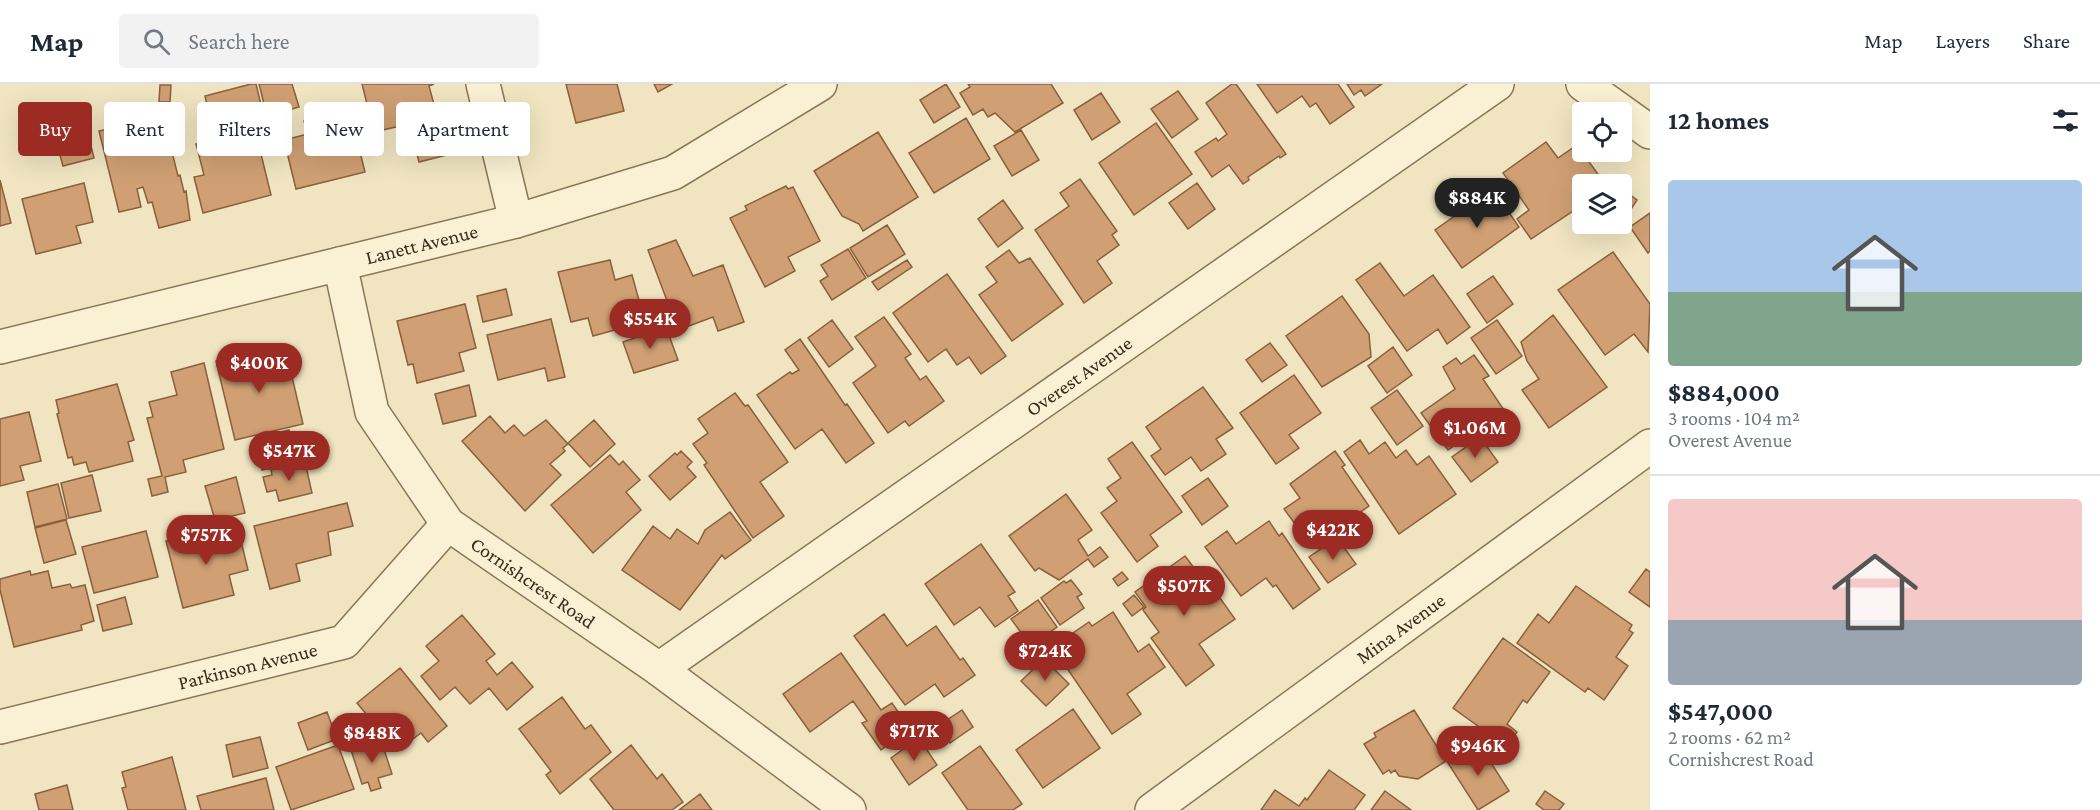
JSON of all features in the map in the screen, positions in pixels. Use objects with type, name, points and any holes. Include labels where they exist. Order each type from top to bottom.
[{"type":"street","points":[[483,84],[516,221]]},
{"type":"street","name":"Lanett Avenue","points":[[0,347],[516,221],[673,172],[820,84]]},
{"type":"street","name":"Overest Avenue","points":[[659,669],[1497,84]]},
{"type":"street","points":[[1583,84],[1650,132]]},
{"type":"street","name":"Cornishcrest Road","points":[[340,264],[372,412],[448,524],[659,669],[849,810]]},
{"type":"street","name":"Mina Avenue","points":[[1152,810],[1650,446]]},
{"type":"street","name":"Parkinson Avenue","points":[[0,727],[344,642],[448,524]]},
{"type":"building","points":[[256,84],[260,102],[206,102],[205,96]]},
{"type":"building","points":[[259,84],[292,84],[299,107],[292,109],[292,102],[264,102]]},
{"type":"building","points":[[362,84],[434,84],[429,86],[433,102],[396,102],[396,127],[384,130],[384,102],[366,102]]},
{"type":"building","points":[[566,84],[617,84],[624,111],[576,123]]},
{"type":"building","points":[[654,84],[672,84],[658,92]]},
{"type":"building","points":[[946,84],[960,107],[934,123],[920,100]]},
{"type":"building","points":[[968,84],[1051,84],[1063,103],[1015,132],[995,113],[988,117],[983,109],[973,115],[960,93],[970,87]]},
{"type":"building","points":[[1232,84],[1236,84],[1286,154],[1280,158],[1279,156],[1248,177],[1249,180],[1243,184],[1229,165],[1212,177],[1195,152],[1216,138],[1218,141],[1227,134],[1206,103]]},
{"type":"building","points":[[1257,84],[1338,84],[1354,107],[1330,124],[1316,103],[1310,107],[1302,96],[1277,113]]},
{"type":"building","points":[[1347,84],[1382,84],[1365,96],[1361,90],[1354,95]]},
{"type":"building","points":[[160,85],[171,85],[170,102],[159,102]]},
{"type":"building","points":[[1178,91],[1198,119],[1172,138],[1151,109]]},
{"type":"building","points":[[1101,93],[1120,122],[1092,140],[1074,110]]},
{"type":"building","points":[[966,118],[990,159],[934,193],[909,153]]},
{"type":"building","points":[[1156,123],[1192,174],[1134,215],[1099,163]]},
{"type":"building","points":[[104,130],[104,151],[99,131]]},
{"type":"building","points":[[1021,130],[1039,160],[1012,176],[994,146]]},
{"type":"building","points":[[878,132],[918,197],[863,231],[859,224],[842,216],[814,171]]},
{"type":"building","points":[[304,135],[304,156],[361,156],[365,172],[296,189],[288,156],[292,156],[292,138]]},
{"type":"building","points":[[1546,142],[1558,158],[1572,148],[1572,162],[1589,162],[1598,174],[1572,174],[1572,212],[1531,239],[1517,219],[1529,210],[1503,173]]},
{"type":"building","points":[[92,150],[94,158],[63,166],[60,156],[92,156]]},
{"type":"building","points":[[105,156],[173,156],[178,176],[180,175],[184,192],[186,191],[190,220],[159,228],[152,202],[148,203],[143,187],[137,189],[141,207],[119,212]]},
{"type":"building","points":[[199,156],[261,156],[271,195],[203,213],[194,177],[204,175]]},
{"type":"building","points":[[417,156],[443,156],[419,162]]},
{"type":"building","points":[[1080,179],[1117,231],[1112,235],[1119,245],[1097,261],[1112,283],[1084,303],[1035,230],[1069,206],[1060,193]]},
{"type":"building","points":[[0,180],[11,223],[0,226]]},
{"type":"building","points":[[84,183],[93,222],[76,226],[81,243],[36,254],[22,199]]},
{"type":"building","points":[[1197,183],[1215,209],[1188,229],[1169,203]]},
{"type":"building","points":[[786,186],[788,189],[793,187],[820,241],[788,257],[795,271],[765,287],[730,218],[747,210],[745,206]]},
{"type":"building","points":[[1493,189],[1519,227],[1462,268],[1435,230]]},
{"type":"building","points":[[1632,196],[1637,200],[1632,208]]},
{"type":"building","points":[[1003,200],[1023,228],[998,247],[978,219]]},
{"type":"building","points":[[1650,213],[1650,251],[1648,253],[1632,230],[1632,226]]},
{"type":"building","points":[[887,225],[905,254],[868,277],[850,248]]},
{"type":"building","points":[[676,240],[693,276],[723,265],[744,322],[718,331],[713,317],[678,330],[648,250]]},
{"type":"building","points":[[848,249],[866,278],[832,300],[820,281],[828,276],[821,265]]},
{"type":"building","points":[[1009,250],[1019,263],[1030,258],[1063,304],[1012,341],[979,295],[997,282],[986,267]]},
{"type":"building","points":[[1613,252],[1650,304],[1648,352],[1634,334],[1605,355],[1558,290]]},
{"type":"building","points":[[610,260],[615,280],[632,275],[640,304],[618,310],[622,328],[593,336],[588,318],[571,322],[558,272]]},
{"type":"building","points":[[907,260],[912,267],[878,290],[872,282]]},
{"type":"building","points":[[1380,263],[1404,296],[1433,275],[1470,327],[1447,344],[1438,329],[1407,351],[1356,280]]},
{"type":"building","points":[[947,274],[1006,356],[981,374],[969,357],[957,365],[946,349],[928,362],[893,313]]},
{"type":"building","points":[[1493,276],[1513,304],[1487,323],[1467,294]]},
{"type":"building","points":[[506,289],[512,315],[483,322],[477,296]]},
{"type":"building","points":[[1342,296],[1369,334],[1371,357],[1322,387],[1286,336]]},
{"type":"building","points":[[465,304],[476,348],[459,353],[464,371],[417,383],[413,364],[408,365],[397,321]]},
{"type":"building","points":[[1553,315],[1607,387],[1549,428],[1522,390],[1539,379],[1527,361],[1521,342]]},
{"type":"building","points":[[884,317],[911,354],[905,358],[920,380],[926,376],[944,401],[909,426],[905,421],[888,433],[853,383],[876,366],[855,337]]},
{"type":"building","points":[[551,319],[565,377],[548,381],[545,368],[498,380],[487,335]]},
{"type":"building","points":[[832,320],[853,349],[829,367],[808,338]]},
{"type":"building","points":[[1497,320],[1522,356],[1496,374],[1471,338]]},
{"type":"building","points":[[666,327],[678,360],[634,373],[623,342]]},
{"type":"building","points":[[800,339],[874,443],[846,463],[822,429],[795,449],[757,395],[790,372],[792,374],[799,370],[785,350]]},
{"type":"building","points":[[1270,343],[1287,365],[1262,382],[1246,360]]},
{"type":"building","points":[[1393,347],[1412,375],[1387,393],[1368,366]]},
{"type":"building","points":[[264,349],[266,360],[287,355],[303,424],[235,440],[216,361]]},
{"type":"building","points":[[1474,355],[1489,376],[1483,379],[1504,410],[1448,450],[1421,413],[1455,389],[1443,367],[1456,358],[1461,364]]},
{"type":"building","points":[[204,363],[224,449],[183,460],[186,472],[165,477],[168,492],[152,496],[148,479],[162,476],[147,418],[153,417],[149,402],[177,395],[171,372]]},
{"type":"building","points":[[1294,375],[1321,413],[1289,435],[1299,448],[1276,464],[1240,413]]},
{"type":"building","points":[[117,384],[134,440],[128,442],[133,461],[89,472],[86,462],[74,465],[72,457],[68,458],[57,414],[59,413],[56,400]]},
{"type":"building","points":[[469,385],[476,416],[443,424],[435,394]]},
{"type":"building","points":[[1203,387],[1233,428],[1216,439],[1226,454],[1201,471],[1191,457],[1165,475],[1151,456],[1161,449],[1146,427]]},
{"type":"building","points":[[1397,390],[1423,426],[1397,445],[1371,408]]},
{"type":"building","points":[[735,393],[745,406],[748,405],[788,462],[760,482],[784,516],[753,538],[704,465],[707,463],[693,444],[708,433],[698,419]]},
{"type":"building","points":[[29,412],[41,461],[20,466],[24,480],[0,486],[0,419]]},
{"type":"building","points":[[490,416],[505,433],[514,425],[524,436],[546,420],[568,444],[563,448],[565,451],[550,464],[561,475],[525,511],[462,441]]},
{"type":"building","points":[[594,420],[615,444],[590,467],[568,443]]},
{"type":"building","points":[[289,430],[297,462],[262,470],[255,438]]},
{"type":"building","points":[[1480,437],[1498,462],[1471,482],[1452,457]]},
{"type":"building","points":[[1360,440],[1369,454],[1385,442],[1396,458],[1406,450],[1417,465],[1429,456],[1456,494],[1399,534],[1344,452]]},
{"type":"building","points":[[1132,442],[1182,512],[1150,535],[1158,546],[1137,562],[1101,513],[1117,501],[1107,488],[1121,478],[1108,459]]},
{"type":"building","points":[[681,451],[692,462],[687,467],[696,477],[670,500],[649,476],[675,453],[677,455]]},
{"type":"building","points":[[1335,451],[1345,465],[1342,467],[1369,506],[1312,547],[1284,509],[1300,498],[1290,484]]},
{"type":"building","points":[[610,455],[619,465],[623,461],[640,480],[626,492],[641,510],[593,553],[551,505]]},
{"type":"building","points":[[305,462],[312,493],[279,501],[276,490],[267,492],[263,477],[272,475],[271,470]]},
{"type":"building","points":[[92,475],[101,511],[69,518],[61,483]]},
{"type":"building","points":[[236,477],[245,513],[215,520],[205,486]]},
{"type":"building","points":[[1208,478],[1228,506],[1202,525],[1182,496]]},
{"type":"building","points":[[58,484],[67,519],[35,527],[27,492]]},
{"type":"building","points":[[1066,494],[1092,530],[1078,540],[1088,556],[1100,547],[1108,557],[1094,567],[1088,559],[1059,580],[1039,568],[1035,571],[1009,536]]},
{"type":"building","points":[[347,503],[353,526],[328,532],[331,555],[296,564],[300,581],[270,589],[254,526]]},
{"type":"building","points":[[730,512],[751,540],[725,559],[722,555],[680,610],[622,570],[653,526],[670,539],[677,529],[698,544],[705,530]]},
{"type":"building","points":[[66,520],[76,554],[44,563],[35,528]]},
{"type":"building","points":[[1269,521],[1279,536],[1282,533],[1320,589],[1293,609],[1276,585],[1273,587],[1266,578],[1241,596],[1205,547],[1227,531],[1236,544]]},
{"type":"building","points":[[224,527],[227,539],[233,537],[235,543],[241,541],[248,570],[229,575],[234,595],[183,608],[166,541]]},
{"type":"building","points":[[146,531],[158,577],[94,593],[82,547]]},
{"type":"building","points":[[1337,538],[1356,564],[1328,583],[1309,557]]},
{"type":"building","points":[[981,544],[1015,592],[1008,596],[1018,611],[995,627],[980,607],[954,625],[925,584]]},
{"type":"building","points":[[1185,556],[1197,572],[1200,570],[1235,619],[1199,644],[1214,665],[1186,686],[1151,638],[1159,632],[1143,610],[1146,607],[1135,592]]},
{"type":"building","points":[[1646,569],[1650,572],[1650,607],[1629,592]]},
{"type":"building","points":[[30,571],[31,575],[48,571],[52,588],[70,584],[72,588],[85,585],[94,621],[81,625],[82,630],[14,647],[0,590],[0,579]]},
{"type":"building","points":[[1122,572],[1128,579],[1118,586],[1113,579]]},
{"type":"building","points":[[1071,580],[1082,594],[1077,597],[1084,608],[1060,625],[1041,598],[1064,581],[1066,583]]},
{"type":"building","points":[[1576,586],[1632,625],[1629,630],[1633,633],[1616,657],[1628,666],[1604,700],[1588,688],[1585,692],[1517,643],[1538,614],[1549,623]]},
{"type":"building","points":[[1134,595],[1144,607],[1132,616],[1123,604]]},
{"type":"building","points":[[125,597],[132,624],[103,631],[97,605]]},
{"type":"building","points":[[1038,600],[1057,627],[1031,646],[1011,619]]},
{"type":"building","points":[[1113,612],[1138,652],[1149,644],[1165,667],[1127,694],[1141,714],[1112,734],[1051,645],[1061,638],[1066,645],[1076,638],[1073,633],[1089,622],[1092,626]]},
{"type":"building","points":[[884,614],[907,646],[936,626],[960,660],[963,658],[975,675],[944,697],[935,684],[905,705],[854,636]]},
{"type":"building","points":[[462,615],[495,654],[486,661],[497,675],[512,662],[533,687],[507,710],[489,688],[470,704],[455,687],[440,700],[421,676],[439,661],[426,646]]},
{"type":"building","points":[[1503,638],[1550,672],[1527,703],[1523,700],[1507,724],[1517,732],[1508,743],[1498,736],[1496,739],[1453,708]]},
{"type":"building","points":[[841,653],[881,710],[892,703],[910,729],[881,750],[862,723],[867,721],[853,701],[810,732],[783,694]]},
{"type":"building","points":[[1044,659],[1069,684],[1046,706],[1021,681]]},
{"type":"building","points":[[400,668],[447,726],[428,742],[421,733],[397,751],[357,703]]},
{"type":"building","points":[[562,697],[585,729],[591,725],[611,752],[560,794],[546,775],[551,771],[519,729]]},
{"type":"building","points":[[1073,709],[1100,748],[1043,788],[1016,750]]},
{"type":"building","points":[[962,710],[973,727],[950,743],[938,726]]},
{"type":"building","points":[[1414,710],[1446,761],[1418,779],[1399,776],[1395,770],[1391,773],[1389,770],[1383,774],[1364,744],[1376,737],[1374,733]]},
{"type":"building","points":[[327,712],[337,739],[308,750],[298,723]]},
{"type":"building","points":[[260,737],[268,768],[233,777],[226,745]]},
{"type":"building","points":[[919,738],[937,765],[909,785],[891,758]]},
{"type":"building","points":[[381,740],[392,774],[378,778],[381,788],[371,791],[368,782],[362,784],[351,750]]},
{"type":"building","points":[[1479,744],[1509,791],[1478,810],[1448,763]]},
{"type":"building","points":[[338,745],[354,789],[291,810],[276,767]]},
{"type":"building","points":[[631,745],[657,779],[662,774],[683,802],[672,810],[614,810],[590,779]]},
{"type":"building","points":[[980,746],[1022,804],[1013,810],[968,810],[942,773]]},
{"type":"building","points":[[172,757],[186,810],[128,810],[122,788],[126,787],[122,772]]},
{"type":"building","points":[[1329,770],[1365,795],[1354,810],[1261,810],[1275,790],[1299,806],[1305,798],[1307,800]]},
{"type":"building","points":[[266,778],[274,810],[201,810],[197,796]]},
{"type":"building","points":[[67,785],[73,810],[39,810],[35,794]]},
{"type":"building","points":[[1385,791],[1411,810],[1371,810]]},
{"type":"building","points":[[1545,791],[1564,804],[1559,810],[1544,810],[1536,804]]},
{"type":"building","points":[[700,794],[712,810],[679,810]]}]
